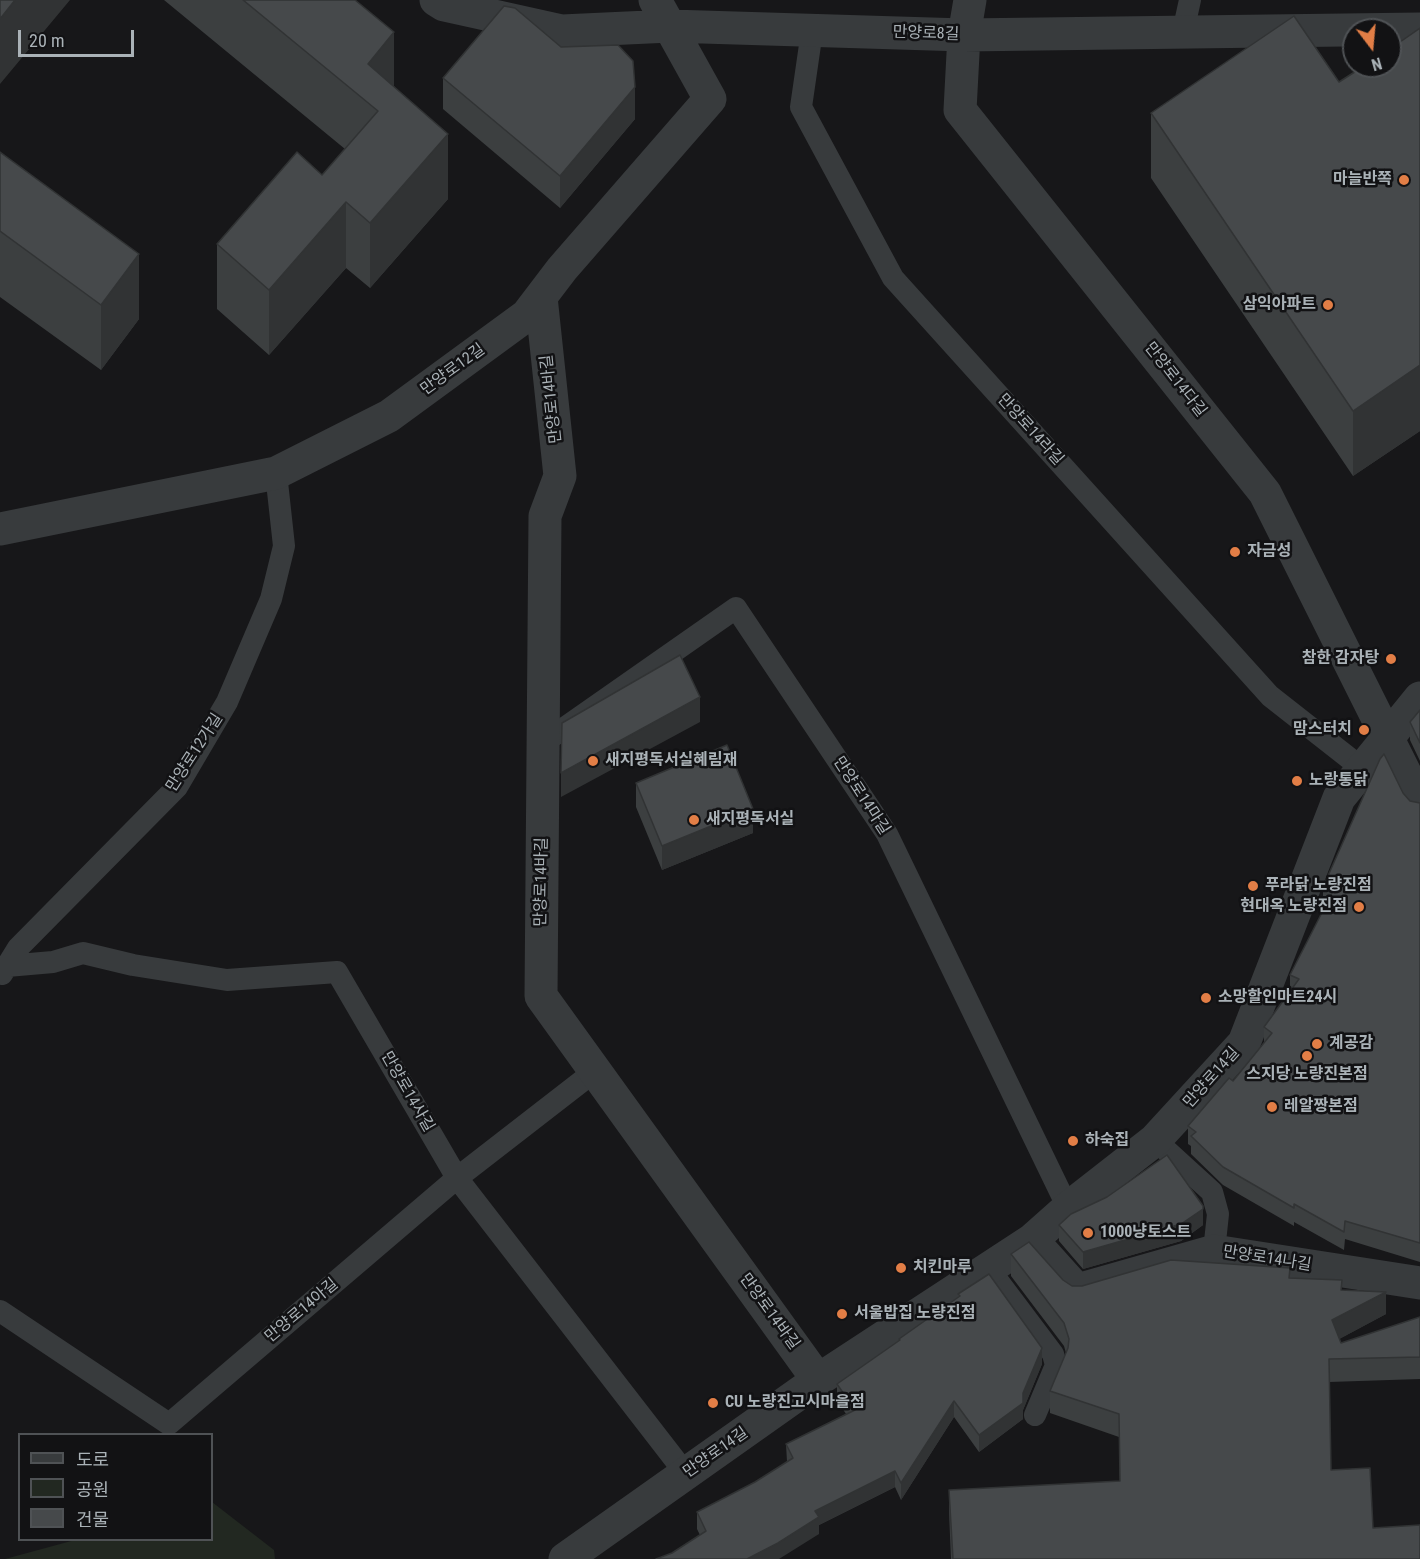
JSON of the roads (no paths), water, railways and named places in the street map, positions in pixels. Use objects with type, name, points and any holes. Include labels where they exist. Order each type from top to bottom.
[{"type":"street","name":"만양로8길","points":[[436,0],[444,5],[562,31],[663,13],[812,31],[964,35],[1420,29]]},
{"type":"street","name":"만양로14다길","points":[[970,0],[964,35],[960,110],[1265,493],[1420,803]]},
{"type":"street","name":"만양로12길","points":[[0,529],[276,473],[389,416],[527,315],[562,269],[710,99],[663,13]]},
{"type":"street","name":"만양로14바길","points":[[541,297],[560,476],[545,516],[541,996],[818,1380]]},
{"type":"street","name":"만양로14길","points":[[565,1559],[818,1380],[1032,1240],[1068,1208],[1155,1140],[1244,1043],[1339,798],[1420,698]]},
{"type":"street","name":"만양로14나길","points":[[1032,1240],[1077,1290],[1214,1251],[1420,1282]]},
{"type":"lane","points":[[1183,32],[1190,0]]},
{"type":"lane","name":"만양로14라길","points":[[812,31],[801,107],[893,278],[1270,696],[1363,769]]},
{"type":"lane","name":"만양로12가길","points":[[4,972],[18,948],[177,786],[227,702],[271,599],[284,546],[276,473]]},
{"type":"lane","name":"만양로14마길","points":[[543,743],[736,608],[887,834],[1068,1208]]},
{"type":"lane","name":"만양로14사길","points":[[4,972],[83,953],[133,965],[226,980],[337,972],[457,1179],[686,1474]]},
{"type":"lane","name":"만양로14아길","points":[[0,1311],[169,1424],[457,1179],[595,1071]]},
{"type":"lane","points":[[1155,1140],[1212,1192],[1218,1215],[1214,1251]]},
{"type":"lane","points":[[989,1269],[1053,1354],[1056,1365],[1035,1415]]},
{"type":"place","name":"마늘반쪽","points":[[1404,180]]},
{"type":"place","name":"삼익아파트","points":[[1328,305]]},
{"type":"place","name":"자금성","points":[[1235,552]]},
{"type":"place","name":"참한 감자탕","points":[[1391,659]]},
{"type":"place","name":"맘스터치","points":[[1364,730]]},
{"type":"place","name":"새지평독서실혜림재","points":[[593,761]]},
{"type":"place","name":"노랑통닭","points":[[1297,781]]},
{"type":"place","name":"새지평독서실","points":[[694,820]]},
{"type":"place","name":"푸라닭 노량진점","points":[[1253,886]]},
{"type":"place","name":"현대옥 노량진점","points":[[1359,907]]},
{"type":"place","name":"소망할인마트24시","points":[[1206,998]]},
{"type":"place","name":"계공감","points":[[1317,1044]]},
{"type":"place","name":"스지당 노량진본점","points":[[1307,1056]]},
{"type":"place","name":"레알짱본점","points":[[1272,1107]]},
{"type":"place","name":"하숙집","points":[[1073,1141]]},
{"type":"place","name":"1000냥토스트","points":[[1088,1233]]},
{"type":"place","name":"치킨마루","points":[[901,1268]]},
{"type":"place","name":"서울밥집 노량진점","points":[[842,1314]]},
{"type":"place","name":"CU 노량진고시마을점","points":[[713,1403]]}]
